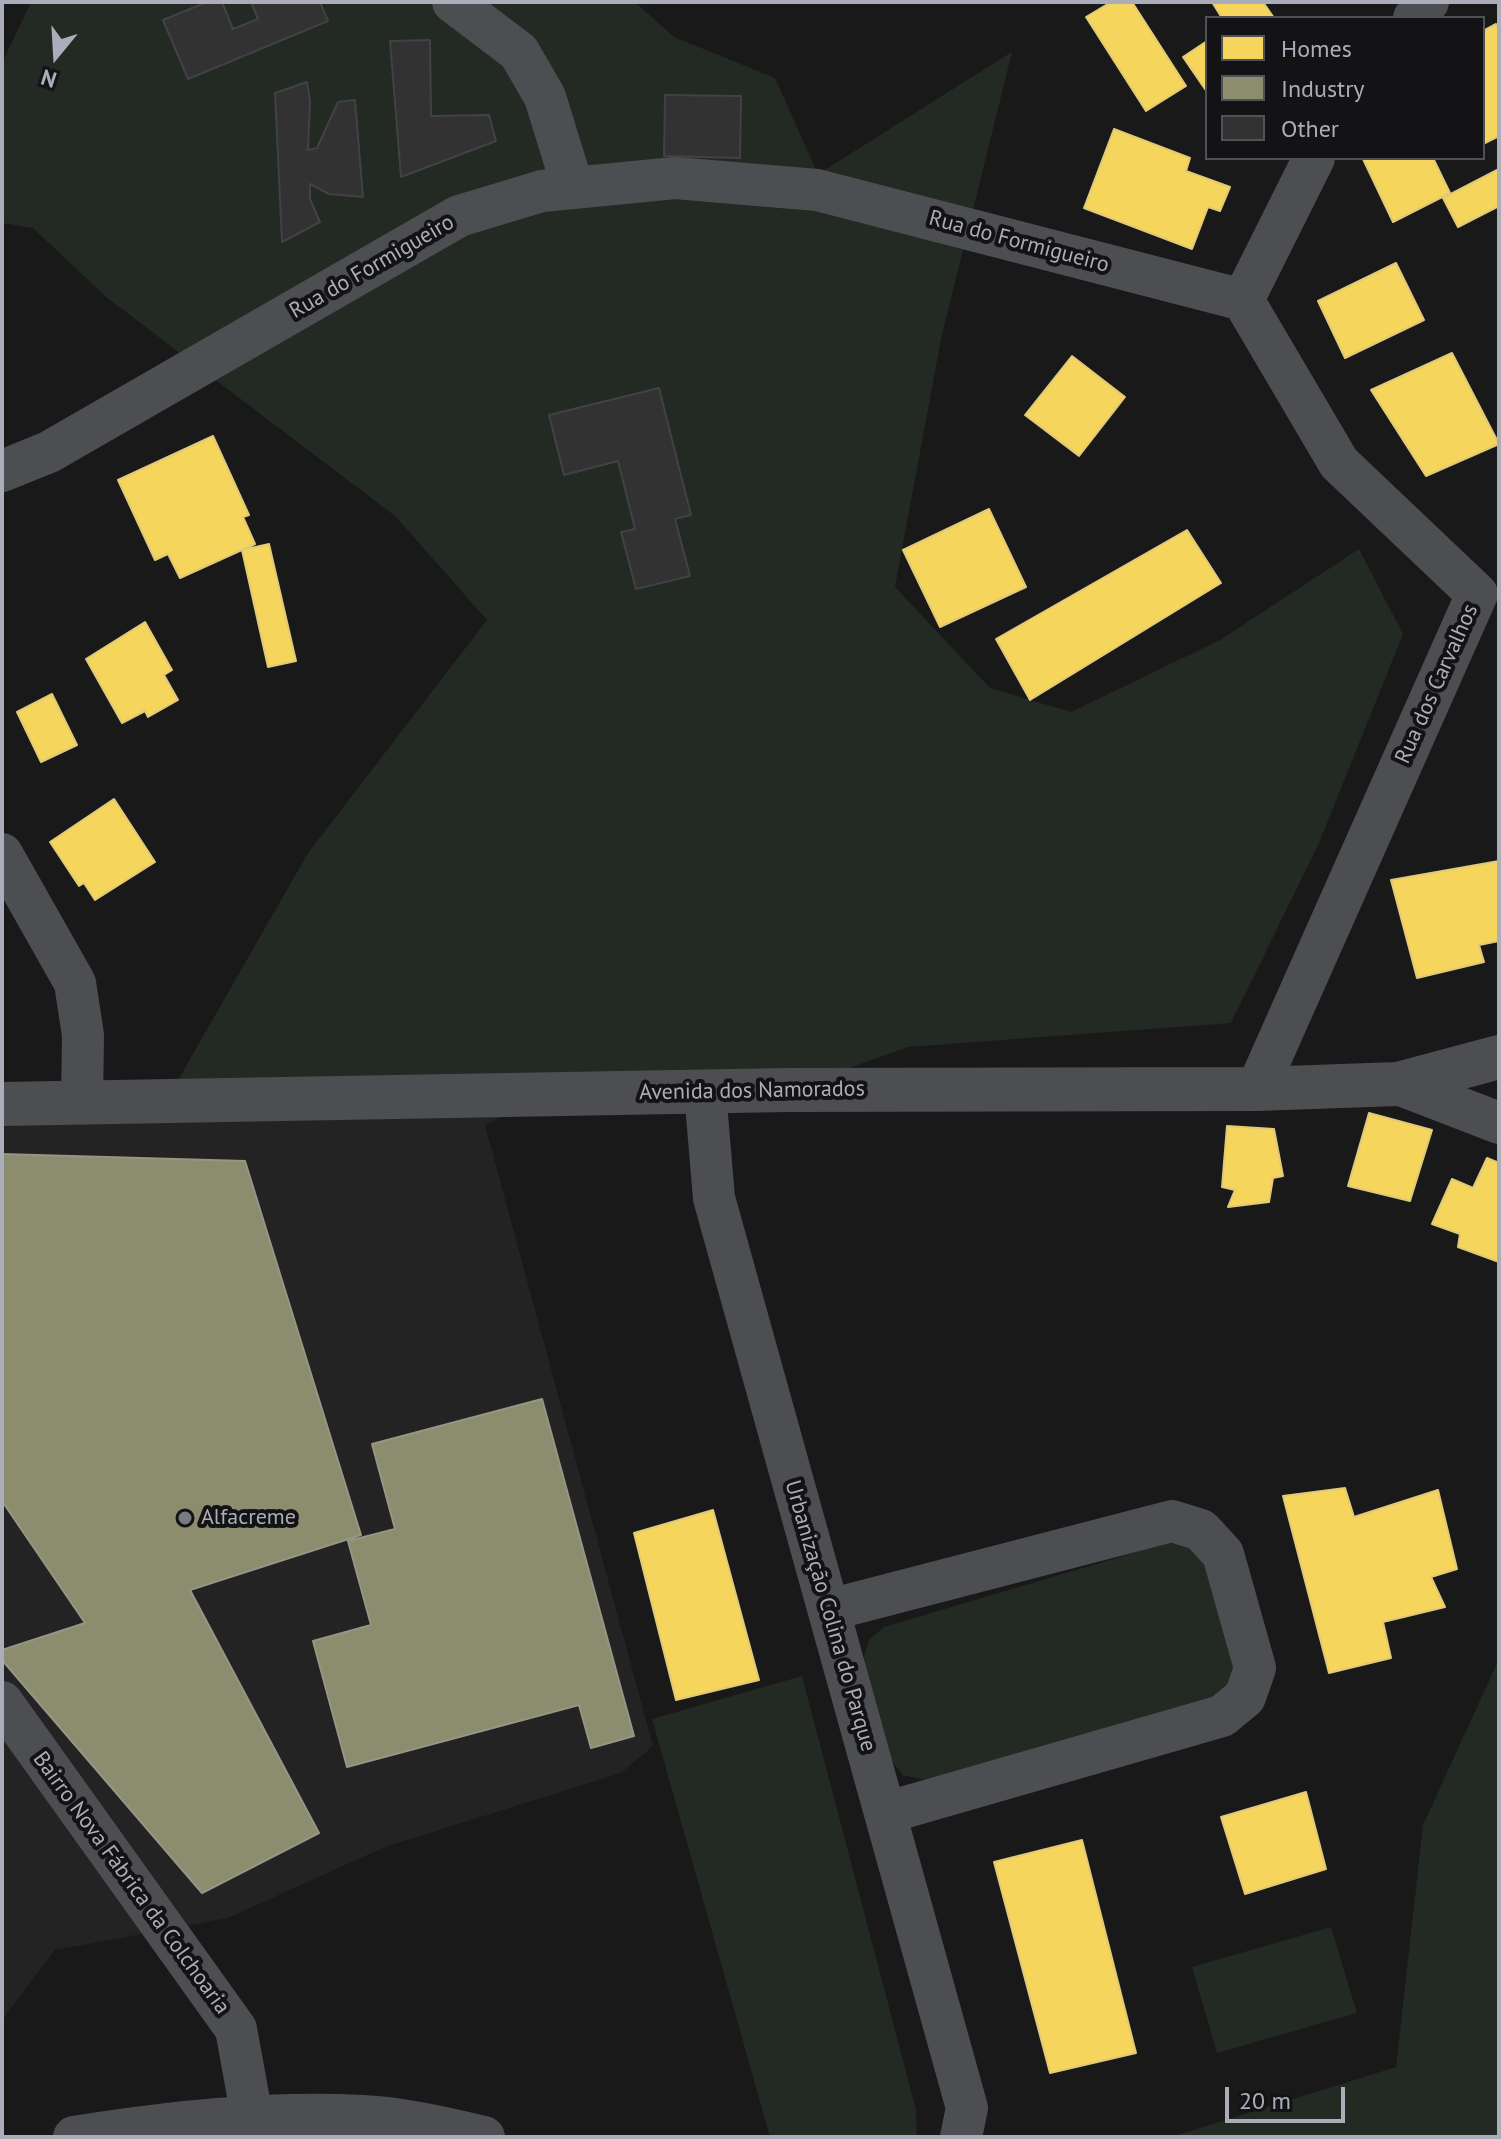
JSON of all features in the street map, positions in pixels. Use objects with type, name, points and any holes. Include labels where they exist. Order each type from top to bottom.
[{"type":"street","points":[[453,2],[519,52],[545,97],[573,188]]},
{"type":"street","points":[[1243,300],[1313,160]]},
{"type":"street","name":"Rua do Formigueiro","points":[[2,471],[49,452],[459,216],[542,191],[675,178],[817,190],[1243,300]]},
{"type":"street","name":"Rua dos Carvalhos","points":[[1243,300],[1339,463],[1488,593],[1257,1089]]},
{"type":"street","points":[[2,854],[75,983],[83,1035],[82,1103]]},
{"type":"street","name":"Avenida dos Namorados","points":[[2,1104],[705,1092],[1257,1089],[1398,1084],[1498,1060]]},
{"type":"street","points":[[1398,1084],[1499,1123]]},
{"type":"street","name":"Urbanização Colina do Parque","points":[[705,1092],[714,1198],[967,2108],[961,2137]]},
{"type":"street","points":[[829,1610],[1172,1521],[1201,1530],[1223,1554],[1255,1668],[1245,1697],[1222,1716],[885,1813]]},
{"type":"street","name":"Bairro Nova Fábrica da Colchoaria","points":[[2,1702],[236,2029],[252,2117]]},
{"type":"street","points":[[74,2137],[143,2126],[252,2117],[364,2116],[484,2137]]},
{"type":"shaded area","points":[[31,2],[635,2],[674,37],[775,78],[818,174],[1012,52],[941,339],[895,587],[990,688],[1071,712],[1220,640],[1359,549],[1403,634],[1319,843],[1231,1023],[908,1047],[788,1090],[166,1101],[308,853],[487,620],[395,516],[106,297],[33,228],[2,223],[2,63]]},
{"type":"shaded area","points":[[548,1094],[485,1125],[653,1746],[621,1773],[385,1847],[228,1918],[55,1950],[2,2020],[2,1104]]},
{"type":"shaded area","points":[[1167,1543],[1194,1545],[1208,1563],[1235,1662],[1232,1682],[1218,1700],[925,1780],[903,1775],[890,1759],[863,1659],[869,1640],[884,1627]]},
{"type":"shaded area","points":[[1499,1659],[1499,2137],[1171,2137],[1396,2067],[1423,1825]]},
{"type":"shaded area","points":[[802,1676],[916,2110],[917,2137],[770,2137],[652,1719]]},
{"type":"shaded area","points":[[1331,1927],[1357,2013],[1217,2053],[1192,1967]]},
{"type":"building: Homes","points":[[1111,2],[1132,2],[1186,86],[1146,111],[1086,17]]},
{"type":"building: Homes","points":[[1212,2],[1263,2],[1273,16],[1221,16]]},
{"type":"building: Homes","points":[[1496,24],[1499,30],[1499,136],[1485,143],[1485,30]]},
{"type":"building: Homes","points":[[1205,42],[1205,89],[1183,57]]},
{"type":"building: Homes","points":[[1114,129],[1190,158],[1186,171],[1230,187],[1220,211],[1208,207],[1192,249],[1084,208]]},
{"type":"building: Homes","points":[[1363,160],[1434,160],[1450,193],[1393,222]]},
{"type":"building: Homes","points":[[1499,169],[1499,206],[1458,227],[1443,198]]},
{"type":"building: Homes","points":[[1396,263],[1424,320],[1345,358],[1318,301]]},
{"type":"building: Homes","points":[[1452,353],[1499,444],[1426,476],[1371,390]]},
{"type":"building: Homes","points":[[1072,356],[1125,397],[1079,456],[1025,415]]},
{"type":"building: Homes","points":[[213,436],[249,515],[243,517],[255,544],[180,578],[168,554],[155,560],[118,480]]},
{"type":"building: Homes","points":[[989,509],[1026,587],[940,627],[903,550]]},
{"type":"building: Homes","points":[[1187,530],[1221,583],[1030,700],[996,639]]},
{"type":"building: Homes","points":[[269,544],[296,661],[268,667],[242,550]]},
{"type":"building: Homes","points":[[145,622],[172,670],[164,675],[178,700],[148,717],[145,711],[122,723],[86,659]]},
{"type":"building: Homes","points":[[52,694],[77,745],[41,762],[17,712]]},
{"type":"building: Homes","points":[[114,799],[155,862],[95,900],[84,883],[79,886],[50,842]]},
{"type":"building: Homes","points":[[1499,861],[1499,941],[1479,945],[1484,962],[1417,978],[1391,880]]},
{"type":"building: Homes","points":[[1369,1113],[1432,1130],[1410,1201],[1348,1186]]},
{"type":"building: Homes","points":[[1227,1126],[1274,1129],[1283,1176],[1273,1178],[1269,1202],[1228,1207],[1235,1190],[1222,1187]]},
{"type":"building: Homes","points":[[1487,1158],[1499,1163],[1499,1262],[1458,1247],[1460,1234],[1432,1224],[1452,1179],[1473,1188]]},
{"type":"building: Homes","points":[[1345,1488],[1354,1517],[1438,1490],[1457,1569],[1431,1577],[1445,1607],[1383,1622],[1391,1658],[1329,1673],[1283,1496]]},
{"type":"building: Homes","points":[[713,1510],[759,1680],[676,1700],[634,1533]]},
{"type":"building: Homes","points":[[1306,1792],[1326,1869],[1245,1894],[1221,1817]]},
{"type":"building: Homes","points":[[1082,1840],[1136,2053],[1050,2073],[994,1862]]},
{"type":"building: Industry","name":"Alfacreme","points":[[2,1154],[245,1161],[361,1535],[190,1590],[319,1833],[202,1893],[2,1660],[2,1650],[85,1623],[2,1501]]},
{"type":"building: Industry","points":[[542,1399],[634,1736],[591,1748],[579,1705],[347,1767],[313,1641],[371,1625],[348,1541],[395,1529],[372,1444]]},
{"type":"building: Other","points":[[207,2],[222,2],[233,29],[258,19],[251,2],[320,2],[328,21],[188,79],[163,20]]},
{"type":"building: Other","points":[[430,40],[431,116],[489,115],[496,141],[401,177],[390,41]]},
{"type":"building: Other","points":[[307,82],[310,101],[308,150],[317,148],[338,102],[355,100],[363,197],[329,194],[310,184],[310,199],[320,222],[282,242],[275,93]]},
{"type":"building: Other","points":[[665,95],[741,96],[740,158],[664,156]]},
{"type":"building: Other","points":[[659,388],[691,515],[675,519],[690,576],[636,589],[621,532],[635,529],[618,461],[564,475],[549,415]]},
{"type":"place","name":"Alfacreme","points":[[185,1518]]}]
